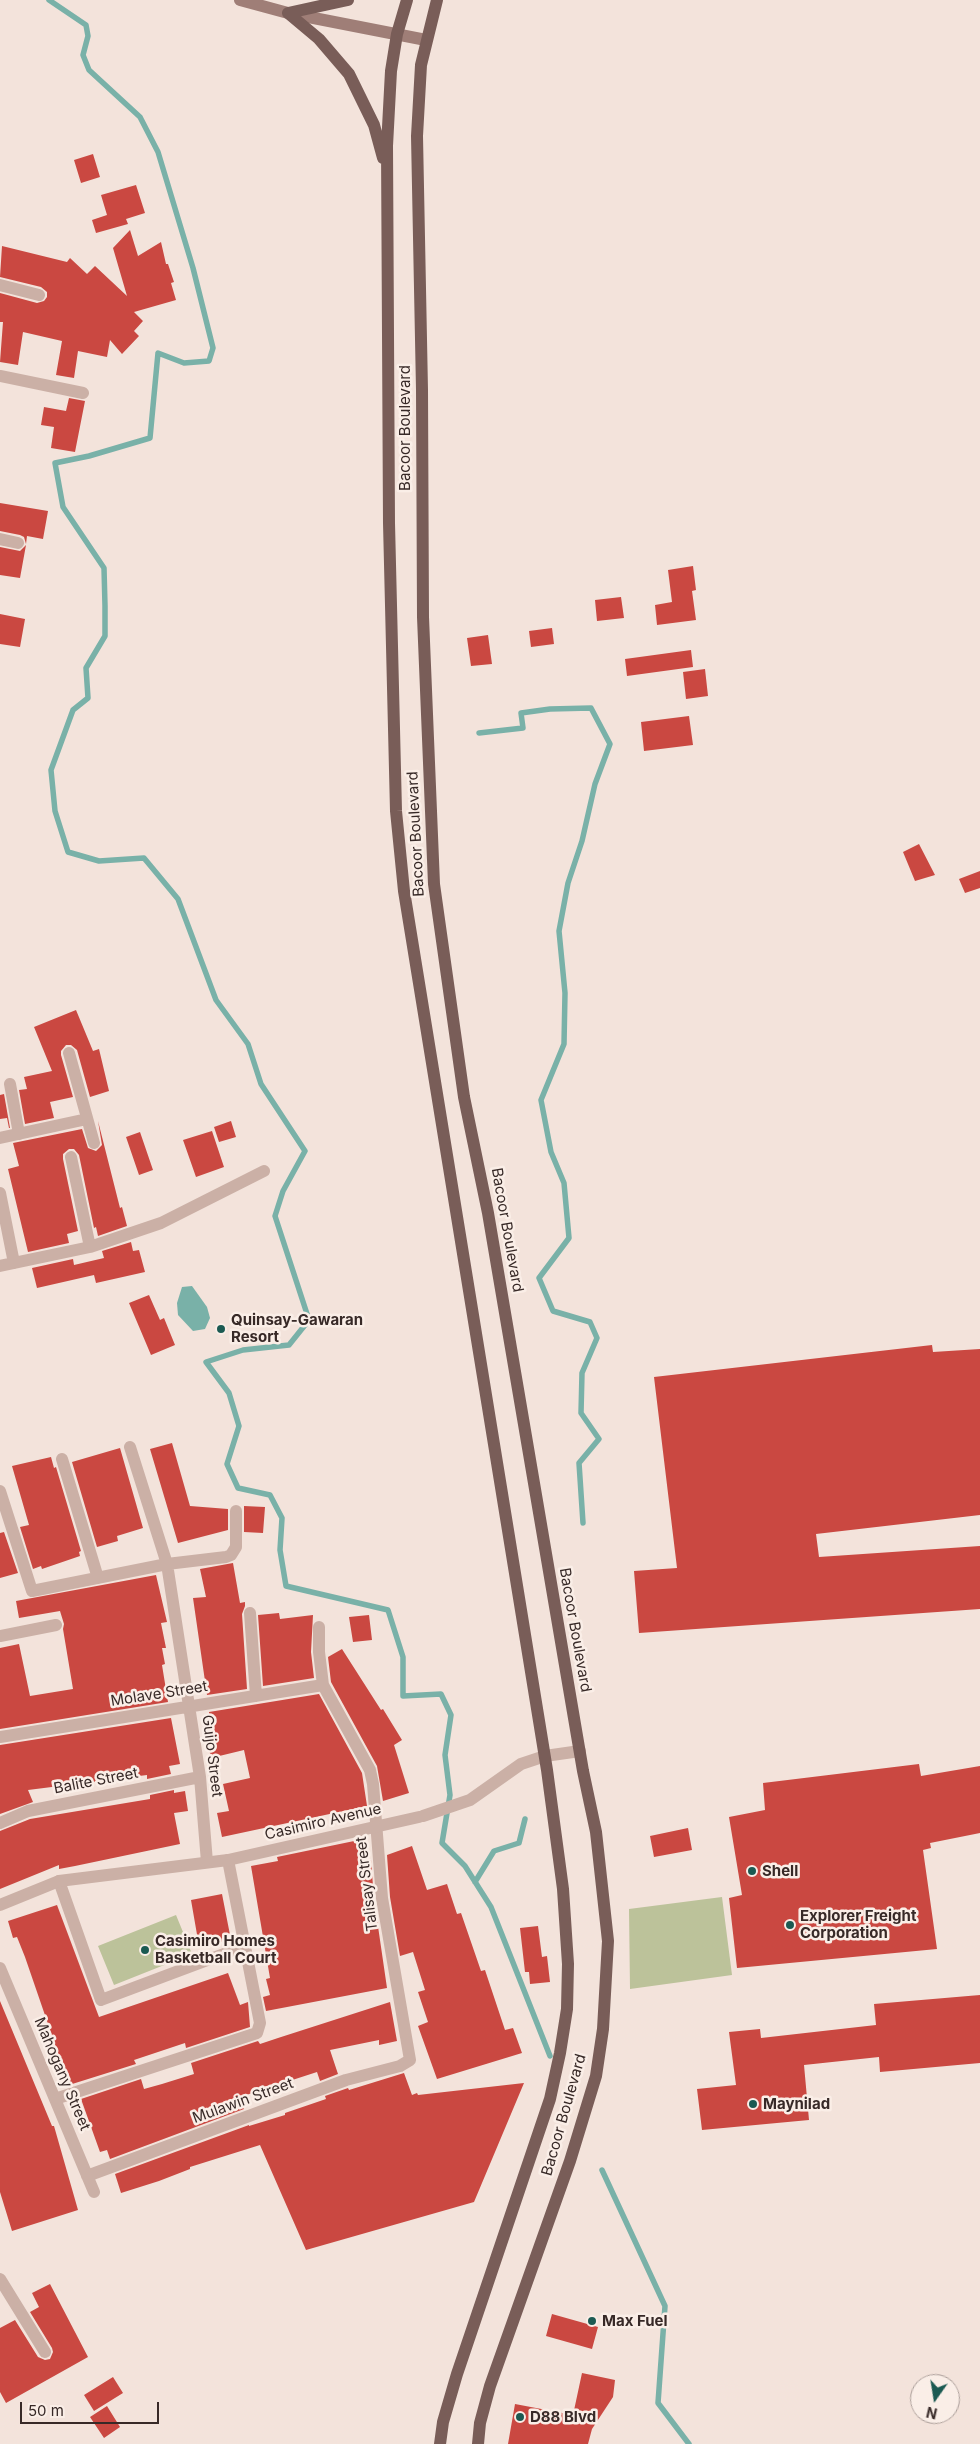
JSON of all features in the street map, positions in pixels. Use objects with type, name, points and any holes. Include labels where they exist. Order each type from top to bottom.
[{"type":"main road","points":[[240,0],[288,13],[426,40]]},
{"type":"main road","points":[[288,13],[348,0]]},
{"type":"main road","name":"Bacoor Boulevard","points":[[407,0],[397,34],[388,106],[386,171],[389,524],[396,811],[402,864],[545,1756],[563,1889],[568,1964],[566,2018],[550,2099],[457,2374],[443,2422],[440,2444]]},
{"type":"main road","name":"Bacoor Boulevard","points":[[437,0],[426,40],[419,84],[417,155],[422,390],[422,608],[434,884],[464,1097],[491,1232],[580,1751],[596,1832],[608,1941],[603,2029],[596,2076],[570,2161],[490,2386],[480,2423],[478,2444]]},
{"type":"main road","points":[[288,13],[319,39],[349,74],[374,125],[386,171]]},
{"type":"street","points":[[0,285],[39,295]]},
{"type":"street","points":[[0,376],[83,394]]},
{"type":"street","points":[[0,539],[18,543]]},
{"type":"street","points":[[69,1053],[94,1143]]},
{"type":"street","points":[[10,1084],[19,1134]]},
{"type":"street","points":[[0,1138],[87,1119]]},
{"type":"street","points":[[72,1157],[90,1247]]},
{"type":"street","points":[[0,1266],[90,1247],[160,1224],[264,1171]]},
{"type":"street","points":[[0,1194],[14,1263]]},
{"type":"street","name":"Guijo Street","points":[[130,1447],[168,1564],[200,1777],[207,1862]]},
{"type":"street","points":[[62,1459],[98,1578]]},
{"type":"street","points":[[1,1496],[32,1591],[168,1564],[231,1556],[236,1546],[236,1511]]},
{"type":"street","points":[[250,1613],[256,1696]]},
{"type":"street","points":[[0,1636],[56,1625]]},
{"type":"street","points":[[319,1628],[319,1652],[323,1685]]},
{"type":"street","name":"Molave Street","points":[[0,1737],[323,1685]]},
{"type":"street","name":"Talisay Street","points":[[323,1685],[370,1770],[377,1826],[382,1898],[410,2049],[410,2060]]},
{"type":"street","name":"Casimiro Avenue","points":[[0,1905],[59,1881],[228,1860],[421,1817],[470,1800],[521,1764],[545,1756],[580,1751]]},
{"type":"street","name":"Balite Street","points":[[0,1823],[28,1811],[200,1777]]},
{"type":"street","points":[[55,2099],[257,2033],[260,2023],[228,1860]]},
{"type":"street","points":[[59,1881],[101,2000],[245,1946]]},
{"type":"street","name":"Mahogany Street","points":[[0,1968],[94,2192]]},
{"type":"street","name":"Mulawin Street","points":[[87,2176],[346,2080],[400,2066],[410,2060]]},
{"type":"street","points":[[0,2279],[6,2300],[45,2352]]},
{"type":"green space","points":[[722,1897],[732,1975],[630,1989],[629,1909]]},
{"type":"green space","name":"Casimiro Homes Basketball Court","points":[[176,1915],[192,1954],[114,1985],[98,1946]]},
{"type":"water","points":[[192,1286],[207,1307],[210,1318],[205,1329],[193,1331],[178,1315],[177,1303],[182,1287]]},
{"type":"building","points":[[93,154],[100,177],[81,183],[74,160]]},
{"type":"building","points":[[136,185],[145,213],[126,219],[128,224],[96,233],[92,220],[107,215],[101,195]]},
{"type":"building","points":[[130,230],[138,256],[161,242],[166,264],[168,264],[174,282],[171,283],[176,300],[134,312],[143,321],[134,331],[139,336],[122,354],[110,340],[107,357],[78,351],[74,378],[56,375],[62,341],[23,332],[18,365],[0,362],[3,322],[0,322],[0,293],[37,303],[44,301],[47,297],[47,292],[41,287],[0,277],[2,246],[67,262],[70,258],[87,274],[95,266],[127,296],[113,248]]},
{"type":"building","points":[[69,398],[85,401],[75,452],[51,448],[54,427],[41,425],[44,407],[66,411]]},
{"type":"building","points":[[0,503],[48,511],[43,539],[27,536],[26,544],[24,537],[20,535],[0,531]]},
{"type":"building","points":[[26,545],[20,578],[0,575],[0,547],[20,551]]},
{"type":"building","points":[[693,566],[696,590],[692,591],[696,620],[657,625],[655,605],[672,602],[668,570]]},
{"type":"building","points":[[621,597],[624,618],[597,621],[595,600]]},
{"type":"building","points":[[0,614],[25,619],[20,647],[0,644]]},
{"type":"building","points":[[552,628],[554,644],[531,647],[529,631]]},
{"type":"building","points":[[488,635],[492,664],[471,666],[467,638]]},
{"type":"building","points":[[691,650],[693,667],[627,676],[625,659]]},
{"type":"building","points":[[705,669],[708,696],[686,699],[683,672]]},
{"type":"building","points":[[689,716],[693,745],[644,751],[641,722]]},
{"type":"building","points":[[919,844],[935,875],[915,881],[903,852]]},
{"type":"building","points":[[980,871],[980,888],[965,893],[959,879]]},
{"type":"building","points":[[76,1010],[93,1051],[99,1049],[109,1091],[90,1097],[77,1050],[71,1045],[66,1045],[61,1051],[61,1055],[73,1097],[50,1102],[54,1118],[25,1124],[19,1090],[27,1089],[24,1077],[52,1071],[34,1027]]},
{"type":"building","points":[[4,1094],[10,1128],[7,1118],[0,1119],[0,1095]]},
{"type":"building","points":[[98,1121],[120,1208],[122,1207],[127,1226],[98,1236],[96,1227],[94,1228],[79,1155],[74,1149],[69,1149],[63,1154],[63,1159],[78,1231],[67,1234],[69,1243],[28,1252],[8,1169],[19,1166],[13,1143],[82,1129],[88,1148],[96,1151],[102,1145]]},
{"type":"building","points":[[231,1121],[236,1137],[219,1142],[214,1127]]},
{"type":"building","points":[[212,1131],[224,1167],[196,1177],[183,1140]]},
{"type":"building","points":[[140,1132],[153,1170],[139,1175],[126,1137]]},
{"type":"building","points":[[131,1242],[133,1251],[139,1250],[145,1272],[96,1283],[94,1275],[37,1288],[32,1268],[73,1259],[74,1265],[104,1258],[102,1251]]},
{"type":"building","points":[[149,1295],[160,1320],[164,1318],[175,1345],[151,1355],[129,1303]]},
{"type":"building","points":[[932,1345],[933,1352],[980,1349],[980,1515],[816,1534],[819,1557],[980,1546],[980,1609],[639,1633],[634,1571],[677,1568],[654,1377]]},
{"type":"building","points":[[172,1443],[190,1506],[228,1509],[228,1530],[178,1543],[150,1449]]},
{"type":"building","points":[[120,1448],[143,1528],[117,1536],[118,1541],[97,1547],[72,1462]]},
{"type":"building","points":[[51,1457],[54,1468],[56,1467],[81,1551],[79,1552],[80,1556],[42,1569],[41,1566],[33,1569],[20,1527],[29,1525],[12,1466]]},
{"type":"building","points":[[244,1506],[265,1507],[263,1533],[244,1532]]},
{"type":"building","points":[[4,1532],[18,1573],[0,1578],[0,1533]]},
{"type":"building","points":[[233,1563],[240,1603],[245,1602],[242,1614],[247,1689],[207,1695],[193,1598],[206,1597],[200,1569]]},
{"type":"building","points":[[156,1575],[167,1622],[161,1623],[166,1648],[162,1648],[165,1664],[162,1665],[168,1702],[0,1729],[0,1648],[19,1644],[30,1696],[73,1689],[63,1629],[64,1624],[60,1611],[19,1618],[16,1601]]},
{"type":"building","points":[[279,1613],[280,1619],[313,1615],[311,1652],[314,1678],[263,1686],[258,1615]]},
{"type":"building","points":[[369,1615],[372,1640],[353,1642],[349,1617]]},
{"type":"building","points":[[342,1649],[402,1740],[394,1745],[409,1793],[383,1801],[377,1766],[331,1682],[328,1657]]},
{"type":"building","points":[[319,1694],[362,1773],[367,1806],[222,1837],[217,1813],[229,1811],[223,1784],[250,1778],[244,1750],[211,1758],[202,1718],[209,1716],[209,1712]]},
{"type":"building","points":[[171,1718],[180,1764],[169,1766],[171,1774],[147,1779],[147,1775],[28,1790],[33,1802],[0,1814],[0,1745]]},
{"type":"building","points":[[919,1764],[921,1776],[980,1766],[980,1833],[930,1843],[931,1848],[923,1850],[937,1949],[737,1968],[729,1898],[742,1895],[729,1817],[765,1810],[763,1783]]},
{"type":"building","points":[[174,1790],[174,1793],[185,1791],[188,1811],[174,1813],[180,1844],[59,1869],[59,1865],[0,1889],[0,1831],[30,1819],[150,1799],[150,1795]]},
{"type":"building","points":[[688,1828],[692,1850],[654,1857],[650,1836]]},
{"type":"building","points":[[359,1840],[363,1862],[371,1860],[374,1899],[387,1988],[266,2011],[263,1997],[270,1995],[266,1979],[270,1978],[251,1866],[278,1861],[277,1857]]},
{"type":"building","points":[[412,1846],[427,1890],[447,1884],[457,1914],[461,1913],[481,1971],[485,1970],[505,2030],[513,2028],[522,2053],[437,2079],[418,2026],[428,2022],[418,1992],[425,1990],[413,1952],[400,1956],[390,1897],[387,1855]]},
{"type":"building","points":[[222,1894],[231,1940],[199,1946],[191,1900]]},
{"type":"building","points":[[57,1905],[99,2017],[228,1973],[240,2005],[248,2002],[250,2027],[186,2048],[185,2043],[134,2060],[136,2064],[69,2085],[25,1957],[17,1937],[13,1938],[8,1921]]},
{"type":"building","points":[[538,1926],[542,1957],[547,1956],[550,1982],[530,1984],[529,1972],[525,1972],[520,1928]]},
{"type":"building","points":[[980,1995],[980,2063],[880,2072],[879,2057],[804,2065],[809,2120],[702,2130],[697,2089],[736,2085],[729,2032],[760,2029],[761,2038],[876,2025],[874,2004]]},
{"type":"building","points":[[0,2001],[52,2126],[54,2126],[78,2210],[12,2231],[0,2192]]},
{"type":"building","points":[[390,2002],[397,2041],[379,2045],[379,2040],[330,2050],[338,2074],[320,2081],[317,2072],[240,2097],[244,2109],[110,2159],[107,2150],[100,2152],[81,2099],[141,2079],[144,2089],[194,2074],[191,2063],[258,2041],[260,2044]]},
{"type":"building","points":[[404,2073],[412,2095],[524,2083],[474,2202],[306,2250],[260,2145],[190,2167],[190,2169],[159,2181],[121,2193],[115,2174],[249,2125],[285,2115],[285,2113],[326,2099],[325,2096]]},
{"type":"building","points":[[50,2284],[88,2357],[6,2403],[0,2392],[0,2328],[15,2320],[38,2357],[45,2360],[50,2359],[53,2352],[52,2348],[30,2312],[39,2307],[32,2293]]},
{"type":"building","points":[[552,2314],[598,2327],[592,2349],[546,2336]]},
{"type":"building","points":[[582,2373],[615,2380],[613,2397],[592,2429],[588,2444],[508,2444],[515,2404],[573,2415]]},
{"type":"building","points":[[113,2377],[123,2393],[94,2411],[84,2395]]},
{"type":"building","points":[[107,2406],[120,2427],[104,2438],[90,2417]]},
{"type":"waterway","points":[[49,0],[86,25],[88,36],[83,55],[89,70],[140,117],[158,152],[193,268],[213,348],[209,361],[184,363],[158,353],[150,438],[89,456],[55,463],[63,507],[104,568],[105,606],[105,636],[86,668],[88,698],[73,710],[51,770],[55,811],[68,852],[99,861],[144,858],[178,899],[216,1000],[248,1044],[261,1084],[305,1151],[283,1191],[275,1216],[309,1320],[289,1345],[243,1350],[206,1362],[229,1393],[239,1426],[227,1464],[238,1488],[270,1495],[282,1518],[280,1550],[286,1586],[388,1610],[403,1657],[403,1696],[441,1694],[451,1715],[445,1755],[450,1795],[442,1843],[465,1866],[491,1907],[550,2056]]},
{"type":"waterway","points":[[479,733],[523,728],[521,713],[550,709],[591,708],[610,744],[595,784],[582,841],[568,883],[559,931],[565,993],[564,1044],[541,1100],[551,1152],[564,1183],[569,1238],[539,1278],[553,1311],[590,1322],[597,1338],[582,1373],[581,1413],[599,1439],[579,1463],[583,1523]]},
{"type":"waterway","points":[[475,1882],[494,1851],[519,1843],[525,1819]]},
{"type":"waterway","points":[[602,2170],[665,2306],[658,2403],[689,2444]]},
{"type":"place","name":"Quinsay-Gawaran Resort","points":[[221,1329]]},
{"type":"place","name":"Shell","points":[[752,1871]]},
{"type":"place","name":"Explorer Freight Corporation","points":[[790,1925]]},
{"type":"place","name":"Casimiro Homes Basketball Court","points":[[145,1950]]},
{"type":"place","name":"Maynilad","points":[[753,2104]]},
{"type":"place","name":"Max Fuel","points":[[592,2321]]},
{"type":"place","name":"D88 Blvd","points":[[520,2417]]}]
